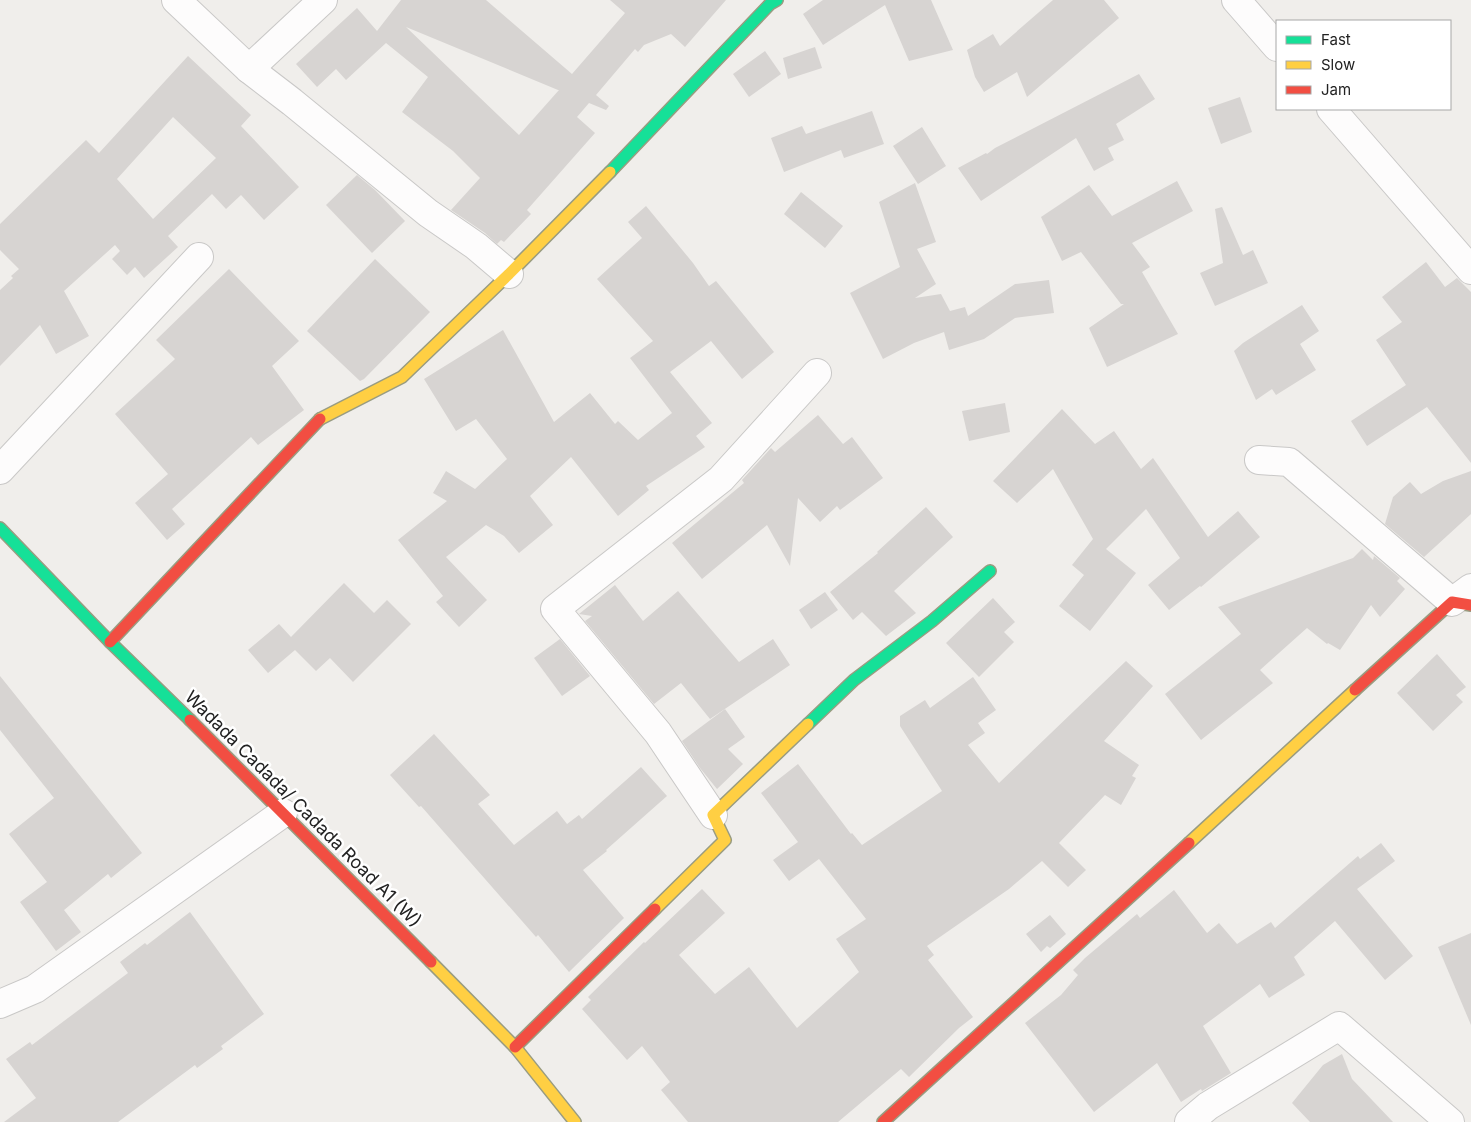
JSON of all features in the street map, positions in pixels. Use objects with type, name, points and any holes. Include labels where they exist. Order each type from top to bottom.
[{"type":"street","points":[[176,0],[248,69],[292,102],[428,213],[476,246],[509,274]]},
{"type":"street","points":[[248,69],[323,0]]},
{"type":"street","points":[[110,642],[320,419],[402,377],[509,274],[628,154],[770,4],[777,0]]},
{"type":"street","points":[[1236,0],[1276,46]]},
{"type":"street","points":[[1332,110],[1471,270]]},
{"type":"street","points":[[0,470],[199,257]]},
{"type":"street","points":[[515,1047],[726,840],[713,815],[658,733],[555,609],[721,479],[817,373]]},
{"type":"street","points":[[883,1122],[1465,598],[1289,462],[1259,460]]},
{"type":"street","name":"Wadada Cadada/ Cadada Road A1 (W)","points":[[0,528],[110,642],[515,1047],[575,1122]]},
{"type":"street","points":[[713,815],[854,680],[932,622],[990,571]]},
{"type":"street","points":[[0,1004],[34,989],[283,813]]},
{"type":"street","points":[[1188,1122],[1208,1106],[1339,1026],[1450,1122]]},
{"type":"building","points":[[401,0],[486,0],[572,74],[625,13],[610,0],[726,0],[685,47],[671,34],[644,45],[638,52],[635,49],[596,95],[609,106],[606,110],[589,103],[577,117],[595,133],[527,210],[531,214],[504,242],[501,240],[497,244],[485,233],[451,210],[480,178],[453,151],[402,112],[428,77],[386,43],[346,80],[336,69],[317,87],[296,64],[357,8],[377,31]],"holes":[[[406,27],[558,90],[519,135]]]},
{"type":"building","points":[[823,0],[931,0],[953,50],[909,61],[885,5],[823,45],[803,14]]},
{"type":"building","points":[[1053,0],[1104,0],[1119,18],[1027,97],[1017,72],[984,92],[975,77],[967,50],[993,34],[1000,46]]},
{"type":"building","points":[[815,47],[822,68],[788,79],[783,58]]},
{"type":"building","points":[[765,51],[781,74],[749,97],[733,74]]},
{"type":"building","points":[[188,56],[251,115],[241,126],[299,187],[264,220],[241,195],[226,209],[212,194],[168,236],[178,247],[144,278],[135,267],[127,275],[112,259],[120,251],[115,245],[64,291],[89,336],[56,354],[40,325],[0,366],[0,290],[13,278],[11,276],[19,269],[0,250],[0,224],[86,140],[99,153]],"holes":[[[173,117],[216,158],[153,219],[117,179]]]},
{"type":"building","points":[[1139,74],[1155,99],[1116,124],[1124,140],[1108,148],[1114,160],[1094,171],[1076,138],[981,201],[958,168],[987,154],[995,148]]},
{"type":"building","points":[[1240,97],[1252,132],[1221,144],[1208,108]]},
{"type":"building","points":[[872,111],[884,144],[844,158],[841,150],[784,172],[771,138],[802,126],[806,134]]},
{"type":"building","points":[[922,127],[946,166],[918,184],[893,146]]},
{"type":"building","points":[[357,175],[375,190],[405,221],[372,253],[326,205]]},
{"type":"building","points":[[1177,181],[1193,211],[1132,243],[1150,267],[1142,272],[1178,334],[1107,367],[1089,328],[1124,304],[1121,304],[1081,252],[1062,261],[1041,217],[1089,185],[1112,216]]},
{"type":"building","points":[[915,183],[936,242],[917,249],[936,284],[915,298],[941,294],[950,311],[965,307],[968,316],[1015,284],[1049,280],[1054,313],[1015,318],[984,339],[949,350],[944,332],[914,343],[883,359],[850,293],[900,267],[879,202]]},
{"type":"building","points":[[801,192],[843,226],[825,248],[784,214]]},
{"type":"building","points":[[646,206],[693,263],[709,286],[716,281],[774,352],[742,379],[711,341],[670,372],[712,423],[696,436],[705,447],[646,486],[649,490],[618,516],[571,457],[530,496],[553,525],[519,553],[504,536],[486,525],[446,557],[487,600],[459,627],[436,602],[443,596],[398,540],[447,501],[433,493],[446,471],[475,489],[507,459],[476,419],[456,431],[424,379],[503,330],[554,422],[590,393],[615,424],[618,421],[638,440],[672,413],[630,358],[653,341],[597,279],[642,238],[628,222]]},
{"type":"building","points":[[1222,207],[1243,255],[1253,250],[1268,283],[1215,306],[1200,273],[1223,263],[1215,209]]},
{"type":"building","points":[[375,259],[430,312],[360,381],[307,331]]},
{"type":"building","points":[[1426,262],[1445,287],[1457,278],[1471,292],[1471,463],[1427,407],[1367,446],[1351,421],[1406,385],[1376,340],[1402,322],[1382,297]]},
{"type":"building","points":[[229,269],[299,341],[272,366],[304,410],[258,445],[251,437],[172,509],[185,524],[167,540],[135,503],[168,474],[115,414],[175,359],[156,340]]},
{"type":"building","points":[[1302,305],[1319,331],[1300,344],[1316,370],[1276,395],[1272,389],[1256,400],[1234,351],[1243,343]]},
{"type":"building","points":[[1005,403],[1010,432],[969,441],[962,411]]},
{"type":"building","points":[[1062,409],[1095,444],[1114,431],[1141,469],[1153,458],[1208,537],[1238,511],[1260,537],[1201,587],[1169,610],[1148,585],[1180,558],[1146,509],[1106,549],[1136,573],[1090,631],[1059,606],[1084,575],[1072,565],[1093,539],[1053,469],[1017,503],[993,481]]},
{"type":"building","points":[[818,415],[843,444],[852,437],[883,478],[840,510],[837,506],[820,522],[798,498],[790,566],[767,525],[702,579],[672,543],[744,483],[742,480],[771,448],[775,452]]},
{"type":"building","points":[[1471,471],[1471,514],[1424,557],[1385,524],[1393,497],[1410,482],[1421,494],[1443,481]]},
{"type":"building","points":[[926,507],[953,537],[894,591],[916,613],[886,636],[862,612],[853,620],[830,592],[878,553]]},
{"type":"building","points":[[1362,549],[1373,560],[1374,556],[1400,578],[1397,581],[1405,589],[1380,617],[1371,605],[1340,650],[1327,644],[1307,628],[1260,670],[1273,683],[1201,740],[1165,694],[1241,634],[1218,607],[1353,558]]},
{"type":"building","points":[[344,583],[374,613],[387,600],[411,624],[353,682],[330,658],[316,671],[295,650],[268,673],[248,650],[279,624],[291,637]]},
{"type":"building","points":[[615,585],[643,621],[678,591],[739,662],[773,639],[790,665],[710,719],[681,683],[654,704],[585,621],[592,616],[579,614]]},
{"type":"building","points":[[825,592],[838,610],[811,629],[799,610]]},
{"type":"building","points":[[993,598],[1015,622],[1004,632],[1014,642],[979,677],[946,643]]},
{"type":"building","points":[[560,639],[590,676],[562,696],[534,658]]},
{"type":"building","points":[[1437,654],[1466,687],[1456,695],[1463,702],[1433,731],[1397,693]]},
{"type":"building","points":[[1126,661],[1153,686],[1104,741],[1139,765],[1132,776],[1136,778],[1121,805],[1105,795],[1059,843],[1086,870],[1068,887],[1042,861],[1009,889],[927,946],[934,955],[928,960],[973,1017],[959,1028],[909,1077],[901,1069],[838,1122],[688,1122],[661,1090],[670,1082],[642,1046],[627,1060],[582,1009],[591,1000],[588,997],[702,889],[725,913],[679,955],[715,994],[749,967],[797,1028],[859,972],[836,939],[866,919],[819,859],[789,881],[773,860],[798,842],[761,793],[798,764],[851,834],[862,845],[942,791],[900,726],[900,716],[925,700],[930,708],[973,677],[996,710],[978,723],[985,733],[968,745],[999,783]]},
{"type":"building","points":[[0,676],[142,853],[111,878],[108,874],[64,910],[81,932],[56,951],[20,902],[47,882],[9,834],[54,798],[0,730]]},
{"type":"building","points":[[725,709],[745,737],[728,749],[743,764],[717,789],[682,741]]},
{"type":"building","points":[[434,734],[490,795],[478,804],[514,845],[557,811],[567,824],[579,815],[582,819],[641,767],[667,796],[607,851],[583,870],[624,918],[569,972],[421,806],[419,807],[390,775]]},
{"type":"building","points":[[1381,843],[1395,861],[1357,889],[1413,956],[1385,980],[1335,921],[1294,957],[1305,975],[1269,998],[1260,984],[1203,1026],[1231,1073],[1181,1102],[1157,1063],[1094,1112],[1025,1023],[1061,995],[1078,975],[1073,970],[1085,958],[1137,914],[1140,918],[1174,890],[1207,933],[1219,923],[1237,944],[1271,922],[1275,928],[1358,856],[1360,859]]},
{"type":"building","points":[[190,912],[264,1014],[221,1046],[223,1049],[197,1068],[195,1065],[118,1122],[4,1122],[36,1098],[6,1059],[30,1042],[32,1045],[128,973],[120,962],[145,943],[147,945]]},
{"type":"building","points":[[1050,915],[1066,934],[1050,948],[1047,946],[1041,952],[1026,934]]},
{"type":"building","points":[[1471,933],[1471,1025],[1438,947]]},
{"type":"building","points":[[1342,1054],[1352,1079],[1393,1122],[1310,1122],[1292,1103],[1323,1065]]},
{"type":"traffic: fast","points":[[610,172],[770,4],[777,0]]},
{"type":"traffic: fast","points":[[0,528],[110,642],[190,720]]},
{"type":"traffic: fast","points":[[808,724],[854,680],[932,621],[990,571]]},
{"type":"traffic: slow","points":[[320,419],[402,377],[509,274],[610,172]]},
{"type":"traffic: slow","points":[[1189,843],[1355,690]]},
{"type":"traffic: slow","points":[[655,909],[725,840],[713,815],[808,724]]},
{"type":"traffic: slow","points":[[431,962],[515,1047],[575,1122]]},
{"type":"traffic: jam","points":[[110,642],[320,419]]},
{"type":"traffic: jam","points":[[1355,690],[1452,602],[1471,605]]},
{"type":"traffic: jam","points":[[190,720],[431,962]]},
{"type":"traffic: jam","points":[[883,1122],[1189,843]]},
{"type":"traffic: jam","points":[[515,1047],[655,909]]}]
